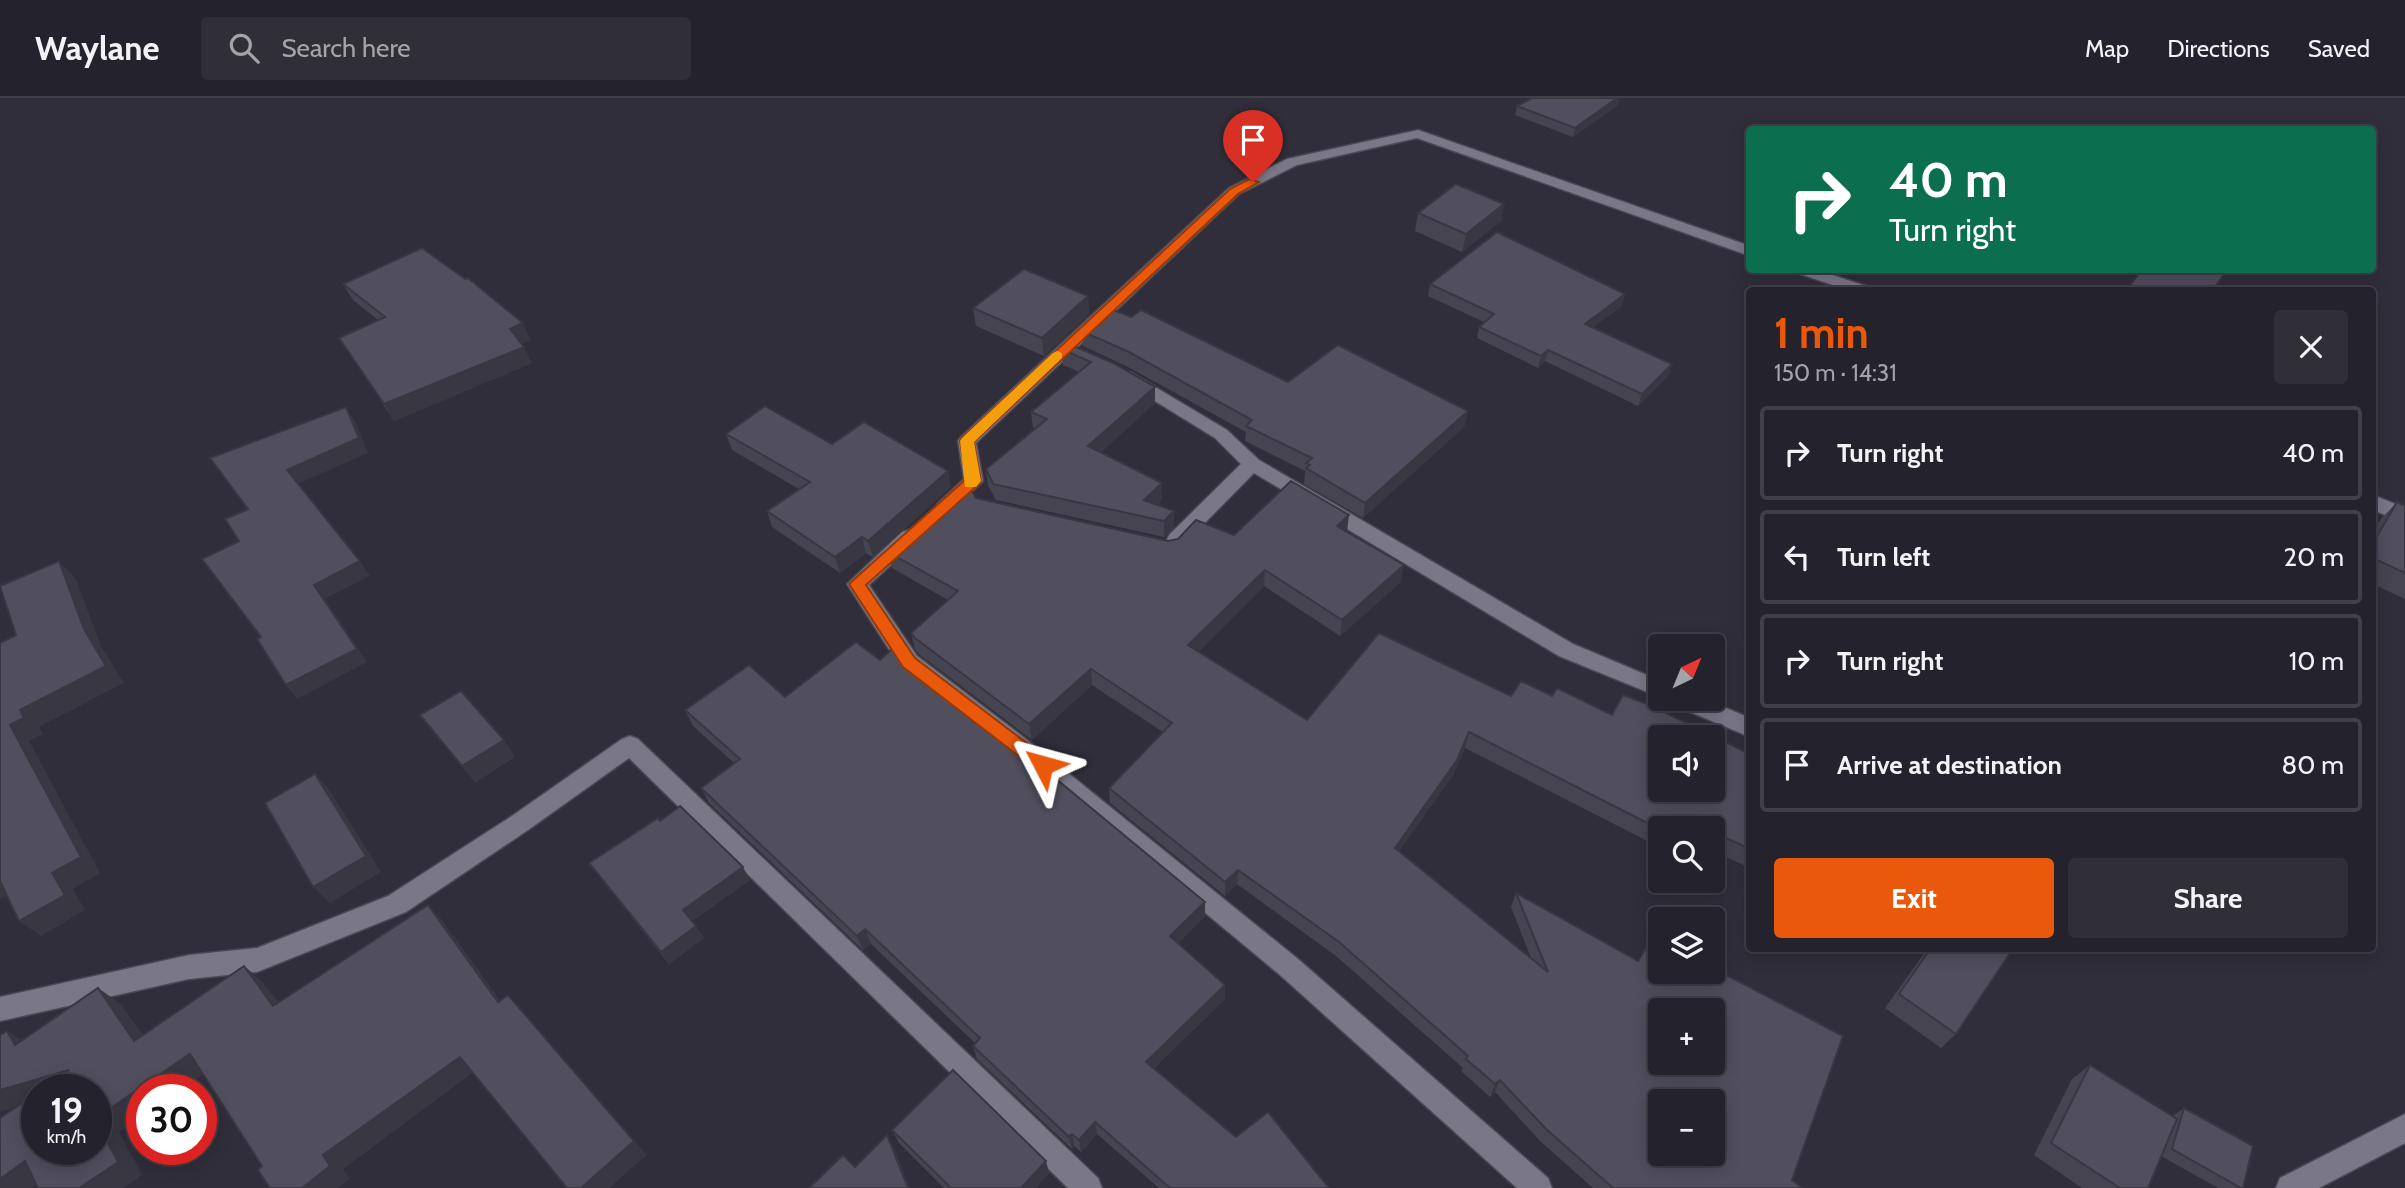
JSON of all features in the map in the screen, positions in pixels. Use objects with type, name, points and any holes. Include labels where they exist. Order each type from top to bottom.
[{"type":"street","points":[[1538,1188],[1289,967],[1022,748],[909,662],[857,584],[930,519],[978,489],[967,441],[1234,191],[1292,162],[1418,134],[1746,250]]},
{"type":"street","points":[[1812,273],[1854,287]]},
{"type":"street","points":[[1065,348],[1090,357]]},
{"type":"street","points":[[1114,368],[1221,434],[1252,464],[1566,650],[1648,685]]},
{"type":"street","points":[[1156,545],[1169,548],[1252,464]]},
{"type":"street","points":[[2376,503],[2405,516]]},
{"type":"street","points":[[1710,711],[1746,726]]},
{"type":"street","points":[[0,1009],[189,967],[257,960],[397,904],[630,746],[1088,1188]]},
{"type":"street","points":[[2290,1188],[2405,1128]]},
{"type":"building","points":[[1532,98],[1617,98],[1575,128],[1517,106]]},
{"type":"building","points":[[1456,184],[1504,204],[1466,234],[1418,213]]},
{"type":"building","points":[[1497,232],[1625,294],[1585,324],[1672,364],[1642,394],[1548,350],[1541,356],[1479,327],[1494,314],[1430,284]]},
{"type":"building","points":[[422,248],[465,279],[468,278],[523,323],[510,329],[524,347],[384,404],[339,338],[385,317],[343,284]]},
{"type":"building","points":[[1024,269],[1088,296],[1042,338],[973,308]]},
{"type":"building","points":[[2140,273],[2225,273],[2215,287],[2129,287]]},
{"type":"building","points":[[1107,307],[1131,317],[1141,310],[1288,382],[1338,345],[1468,411],[1365,503],[1306,468],[1310,465],[1306,463],[1312,458],[1246,426],[1252,420],[1127,351],[1081,331]]},
{"type":"building","points":[[1067,343],[1113,363],[1155,387],[1088,446],[1162,483],[1144,500],[1174,511],[1164,521],[993,484],[986,469],[1047,419],[1031,412],[1091,362],[1061,349]]},
{"type":"building","points":[[765,406],[832,444],[864,422],[948,471],[868,541],[862,537],[835,557],[767,511],[810,482],[726,434]]},
{"type":"building","points":[[346,407],[359,438],[287,470],[360,561],[314,585],[357,649],[286,685],[257,639],[261,637],[202,559],[239,541],[225,519],[248,509],[210,458]]},
{"type":"building","points":[[1291,481],[1349,515],[1337,526],[1404,565],[1342,620],[1265,570],[1188,645],[1307,720],[1379,633],[1511,696],[1521,681],[1552,696],[1557,688],[1612,715],[1623,695],[1648,704],[1648,711],[1662,711],[1691,725],[1648,725],[1648,802],[1725,802],[1725,742],[1746,752],[1746,847],[1725,838],[1725,816],[1648,816],[1648,823],[1469,732],[1457,760],[1395,848],[1548,972],[1516,893],[1638,961],[1648,945],[1648,984],[1725,984],[1725,974],[1843,1036],[1792,1180],[1802,1188],[1613,1188],[1546,1129],[1500,1080],[1495,1084],[1466,1059],[1468,1056],[1339,942],[1238,870],[1225,882],[1109,788],[1172,723],[1091,669],[1029,724],[915,638],[911,633],[958,591],[888,552],[967,482],[976,498],[1168,541],[1178,539],[1196,520],[1234,535]]},
{"type":"building","points":[[2397,502],[2405,506],[2405,573],[2376,559],[2376,538]]},
{"type":"building","points":[[59,561],[84,629],[106,666],[20,710],[24,718],[10,725],[81,857],[52,873],[65,895],[19,921],[0,881],[0,643],[16,635],[0,586]]},
{"type":"building","points":[[856,642],[880,660],[892,649],[1009,740],[1205,902],[1170,936],[1225,985],[1146,1062],[1236,1137],[1268,1112],[1329,1188],[1170,1188],[1095,1122],[1079,1140],[1072,1134],[1069,1137],[973,1046],[980,1038],[865,929],[857,936],[701,788],[740,759],[685,710],[749,665],[785,697]]},
{"type":"building","points":[[461,691],[504,740],[462,766],[420,715]]},
{"type":"building","points":[[315,774],[366,856],[313,887],[265,803]]},
{"type":"building","points":[[680,806],[743,867],[683,910],[696,926],[661,952],[589,863]]},
{"type":"building","points":[[428,905],[498,1002],[508,995],[634,1141],[581,1188],[567,1188],[460,1057],[323,1155],[330,1166],[302,1188],[270,1188],[258,1170],[262,1166],[217,1096],[217,1074],[203,1074],[190,1054],[161,1074],[126,1074],[126,1098],[112,1107],[112,1074],[63,1074],[69,1070],[55,1074],[21,1074],[21,1084],[0,1090],[0,1035],[7,1031],[15,1045],[98,988],[134,1041],[244,966],[273,1006]]},
{"type":"building","points":[[1928,952],[2010,953],[1956,1034],[1899,994]]},
{"type":"building","points":[[2090,1065],[2177,1119],[2148,1188],[2120,1188],[2051,1143]]},
{"type":"building","points":[[953,1070],[1046,1161],[1021,1188],[951,1188],[892,1130]]},
{"type":"building","points":[[21,1104],[21,1164],[0,1179],[0,1118]]},
{"type":"building","points":[[2184,1108],[2253,1146],[2243,1188],[2172,1149]]},
{"type":"building","points":[[887,1135],[908,1188],[809,1188],[843,1155],[855,1167]]},
{"type":"building","points":[[112,1151],[118,1162],[79,1188],[38,1188],[27,1165],[112,1165]]},
{"type":"slow traffic","points":[[971,483],[974,481],[967,441],[1057,355]]},
{"type":"route","points":[[1043,765],[909,662],[857,584],[974,481],[967,441],[1234,191],[1253,182]]}]
